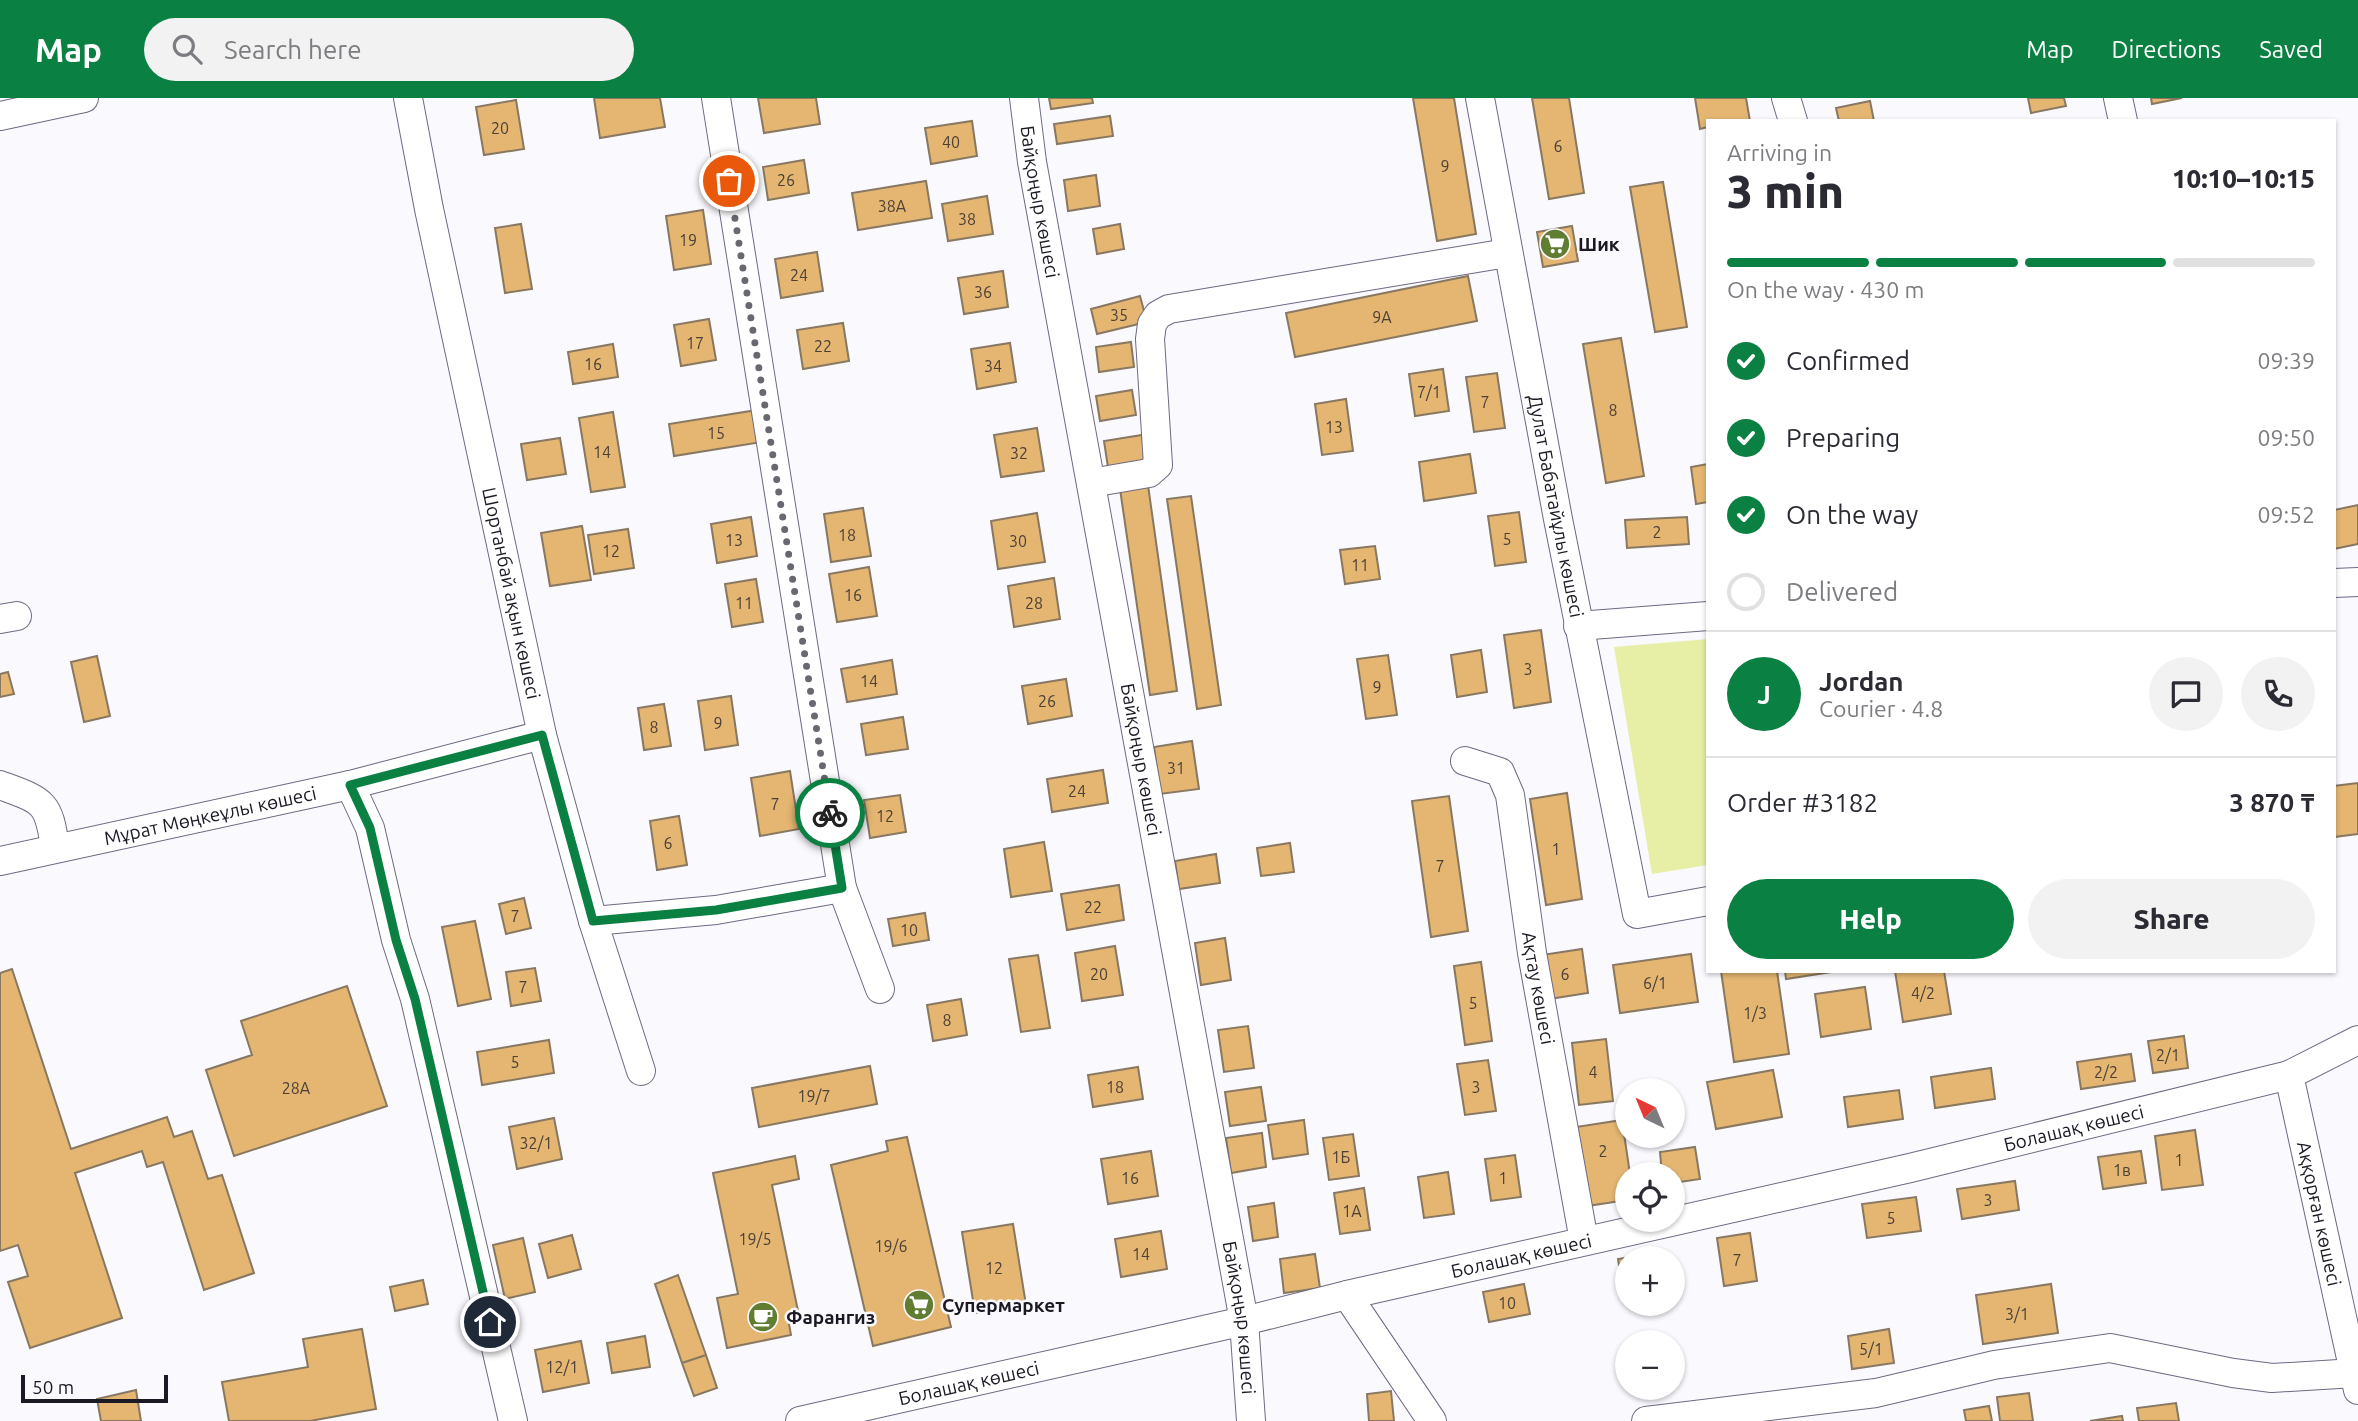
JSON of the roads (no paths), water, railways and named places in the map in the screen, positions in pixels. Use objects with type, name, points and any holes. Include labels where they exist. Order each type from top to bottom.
[{"type":"street","points":[[0,116],[85,98]]},
{"type":"street","name":"Шортанбай ақын көшесі","points":[[408,98],[429,209],[542,735],[593,921],[641,1071]]},
{"type":"street","points":[[716,98],[842,888],[880,989]]},
{"type":"street","name":"Байқоңыр көшесі","points":[[1024,98],[1032,162],[1244,1321],[1251,1421]]},
{"type":"street","name":"Дулат Бабатайұлы көшесі","points":[[1480,98],[1578,626],[1637,914],[1706,901]]},
{"type":"street","points":[[1786,98],[1793,119]]},
{"type":"street","points":[[2118,98],[2123,119]]},
{"type":"street","points":[[1091,483],[1149,473],[1158,465],[1150,339],[1152,324],[1158,315],[1181,307],[1507,254]]},
{"type":"street","points":[[2336,583],[2358,582]]},
{"type":"street","points":[[1578,626],[1706,616]]},
{"type":"street","name":"Мұрат Мөңкеұлы көшесі","points":[[0,861],[350,785],[542,735]]},
{"type":"street","name":"Ақтау көшесі","points":[[1465,761],[1500,772],[1510,794],[1532,953],[1584,1241]]},
{"type":"street","points":[[0,785],[30,796],[44,806],[52,822],[55,848]]},
{"type":"street","points":[[350,785],[370,828],[396,940],[415,999],[513,1421]]},
{"type":"street","points":[[593,921],[716,910],[842,888]]},
{"type":"street","name":"Болашақ көшесі","points":[[800,1421],[867,1414],[1347,1295],[1910,1168],[2289,1075],[2358,1040]]},
{"type":"street","name":"Аққорған көшесі","points":[[2289,1075],[2356,1383]]},
{"type":"street","points":[[1347,1295],[1432,1421]]},
{"type":"street","points":[[1646,1421],[1876,1394],[1994,1365],[2110,1348],[2233,1373],[2356,1383]]},
{"type":"place","name":"Шик","points":[[1555,244]]},
{"type":"place","name":"Супермаркет","points":[[919,1305]]},
{"type":"place","name":"Фарангиз","points":[[763,1317]]}]
